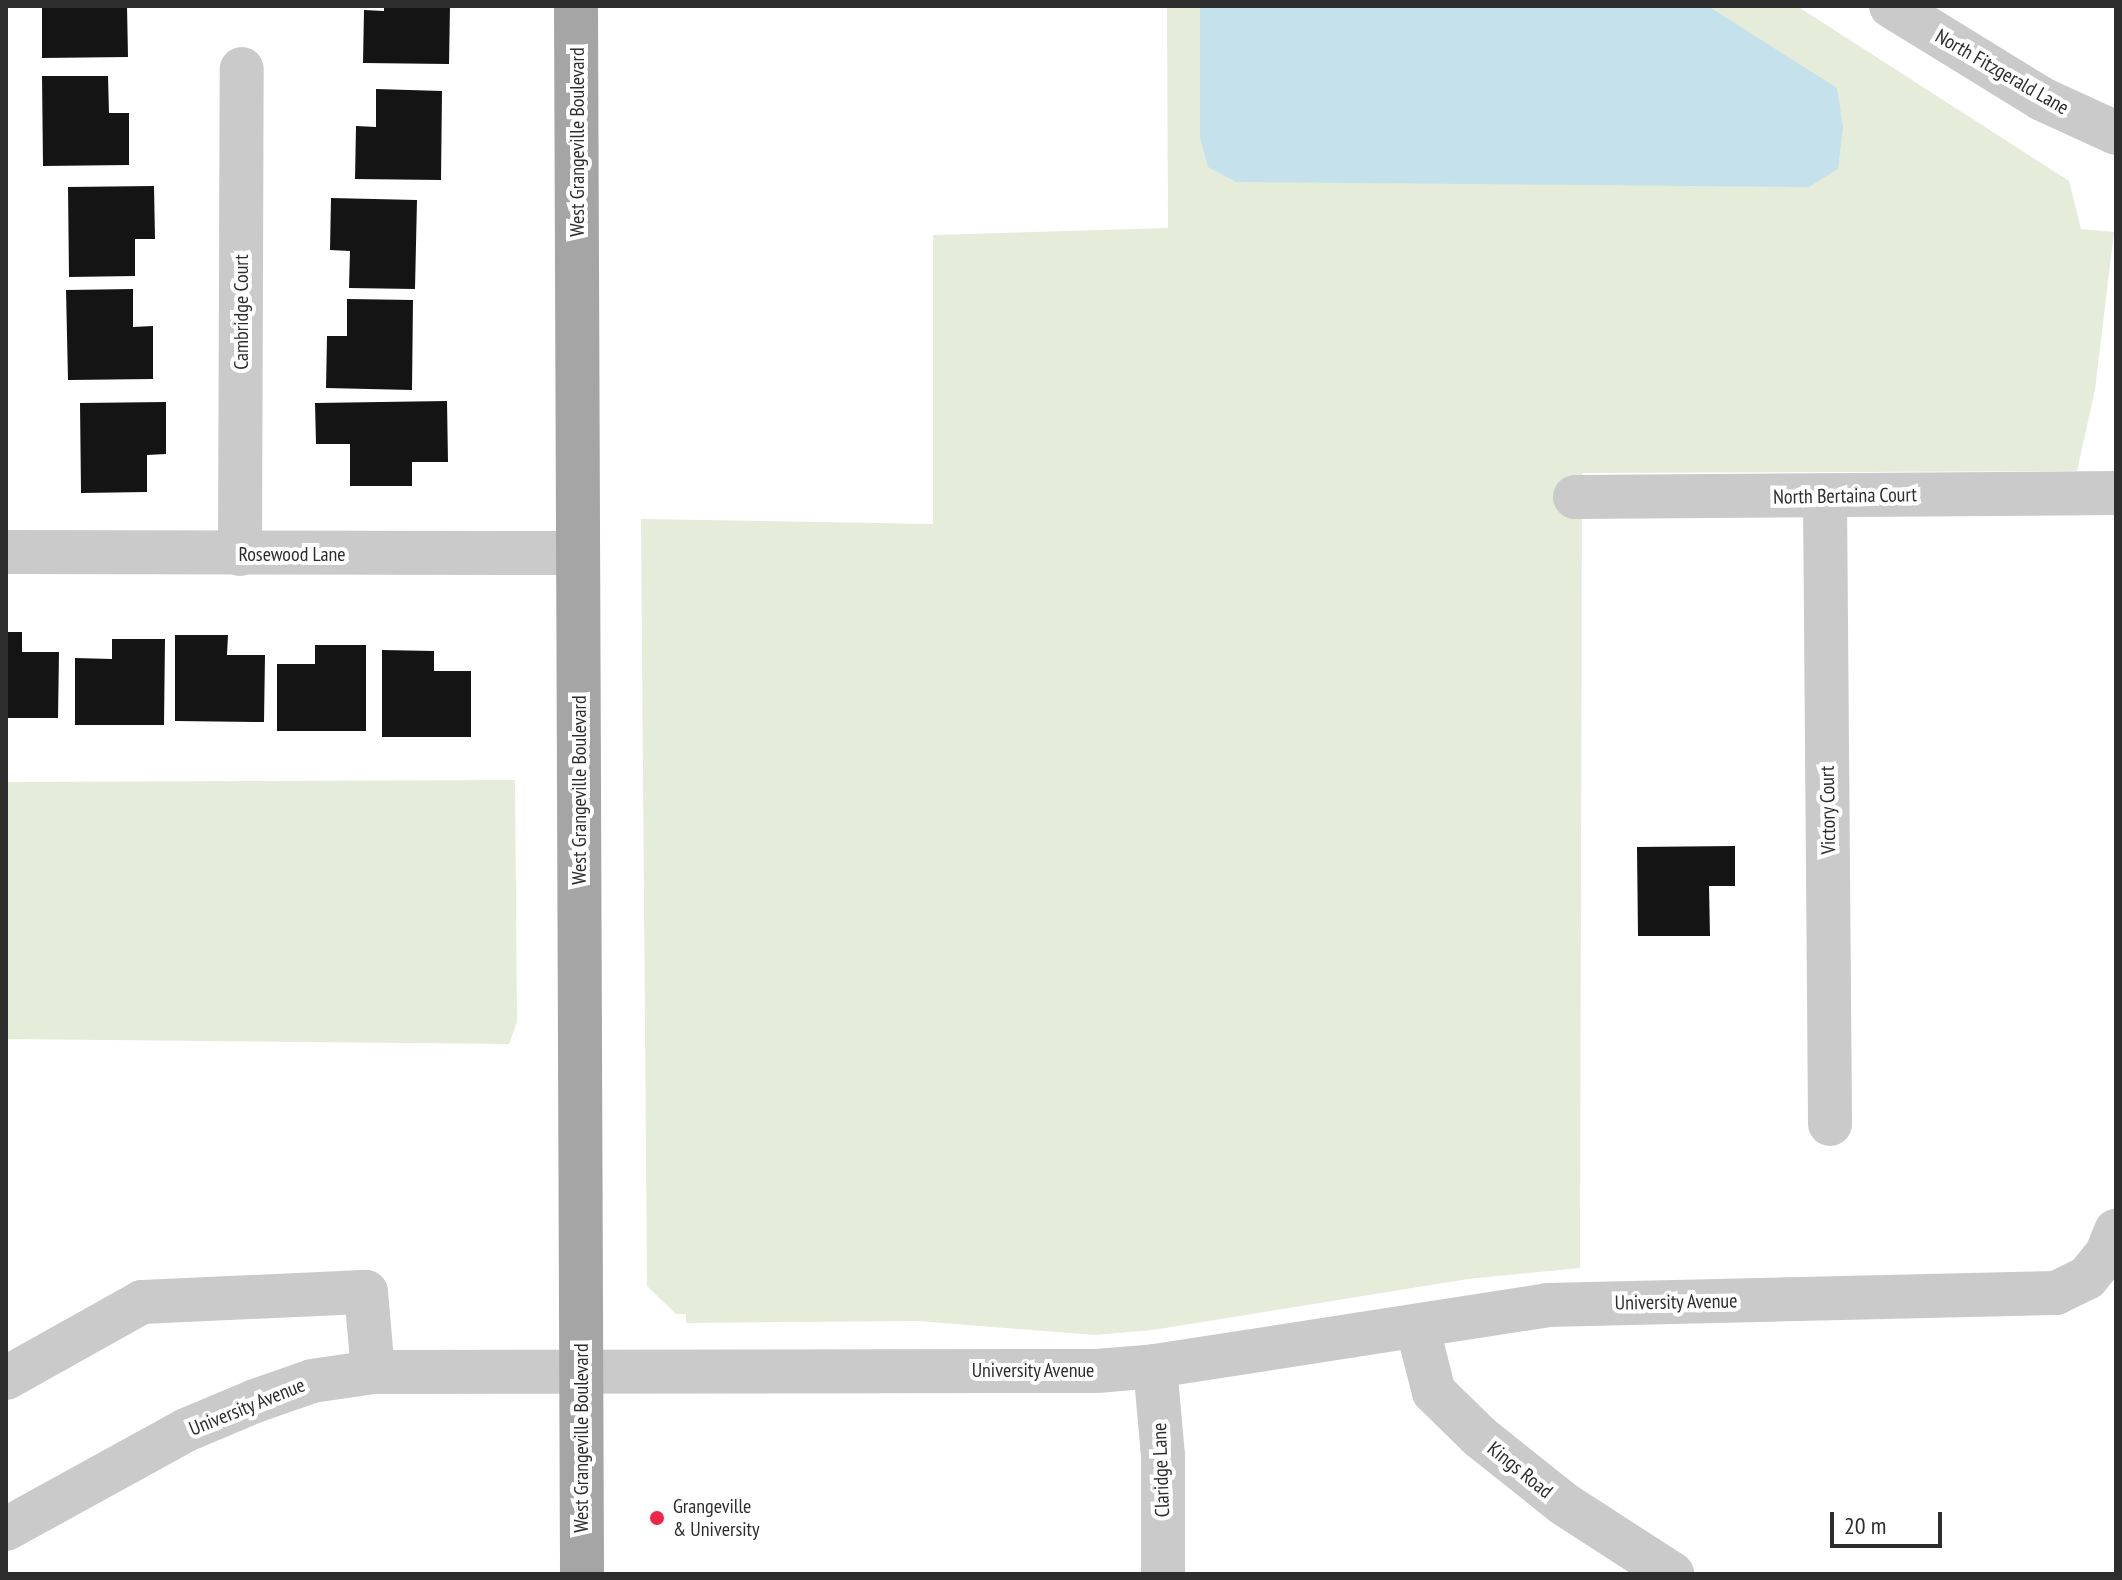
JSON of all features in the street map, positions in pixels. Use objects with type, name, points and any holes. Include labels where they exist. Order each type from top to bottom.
[{"type":"main road","name":"West Grangeville Boulevard","points":[[576,6],[582,1574]]},
{"type":"street","name":"North Fitzgerald Lane","points":[[1891,6],[2042,99],[2116,133]]},
{"type":"street","name":"Cambridge Court","points":[[240,554],[242,69]]},
{"type":"street","name":"North Bertaina Court","points":[[1575,497],[2116,493]]},
{"type":"street","name":"Victory Court","points":[[1825,497],[1830,1124]]},
{"type":"street","name":"Rosewood Lane","points":[[6,552],[578,553]]},
{"type":"street","name":"University Avenue","points":[[6,1529],[186,1430],[312,1381],[373,1372],[1155,1366],[1547,1305],[2056,1293],[2087,1278],[2107,1253],[2116,1231]]},
{"type":"street","points":[[6,1378],[142,1302],[366,1292],[373,1372]]},
{"type":"street","name":"Kings Road","points":[[1417,1326],[1434,1392],[1468,1426],[1564,1504],[1672,1574]]},
{"type":"street","name":"Claridge Lane","points":[[1155,1366],[1163,1456],[1163,1574]]},
{"type":"green space","points":[[1167,6],[1797,6],[2069,181],[2081,229],[2114,232],[2095,390],[2077,471],[1582,473],[1580,1268],[1468,1279],[1153,1330],[1095,1335],[917,1321],[686,1323],[686,1314],[676,1314],[647,1286],[641,519],[933,524],[933,235],[1168,228]]},
{"type":"green space","points":[[515,780],[517,1022],[509,1044],[6,1039],[6,782]]},
{"type":"water","points":[[1200,6],[1708,6],[1837,88],[1843,127],[1838,169],[1809,187],[1236,182],[1208,167],[1200,138]]},
{"type":"building","points":[[42,6],[127,6],[128,57],[42,58]]},
{"type":"building","points":[[384,6],[450,6],[449,64],[363,63],[364,10],[384,11]]},
{"type":"building","points":[[42,76],[108,76],[109,113],[129,113],[129,165],[43,166]]},
{"type":"building","points":[[376,89],[442,91],[441,180],[355,179],[356,126],[376,127]]},
{"type":"building","points":[[154,186],[155,239],[135,239],[135,276],[69,277],[68,187]]},
{"type":"building","points":[[331,198],[417,200],[415,289],[349,288],[350,251],[330,250]]},
{"type":"building","points":[[133,289],[133,327],[153,326],[153,379],[68,380],[66,290]]},
{"type":"building","points":[[347,299],[413,300],[412,390],[326,388],[327,336],[347,336]]},
{"type":"building","points":[[447,401],[448,462],[412,462],[412,486],[350,486],[350,444],[316,444],[315,403]]},
{"type":"building","points":[[166,402],[166,454],[147,455],[147,492],[81,493],[80,403]]},
{"type":"building","points":[[6,632],[22,632],[22,652],[59,652],[58,718],[6,718]]},
{"type":"building","points":[[175,635],[228,635],[227,655],[265,655],[264,722],[175,721]]},
{"type":"building","points":[[112,639],[165,639],[164,725],[75,725],[75,658],[112,659]]},
{"type":"building","points":[[315,645],[366,645],[366,731],[277,731],[277,664],[315,664]]},
{"type":"building","points":[[382,650],[434,651],[434,671],[471,671],[471,737],[382,737]]},
{"type":"building","points":[[1735,846],[1735,886],[1709,886],[1710,936],[1638,936],[1637,847]]},
{"type":"place","name":"Grangeville & University","points":[[657,1518]]}]
